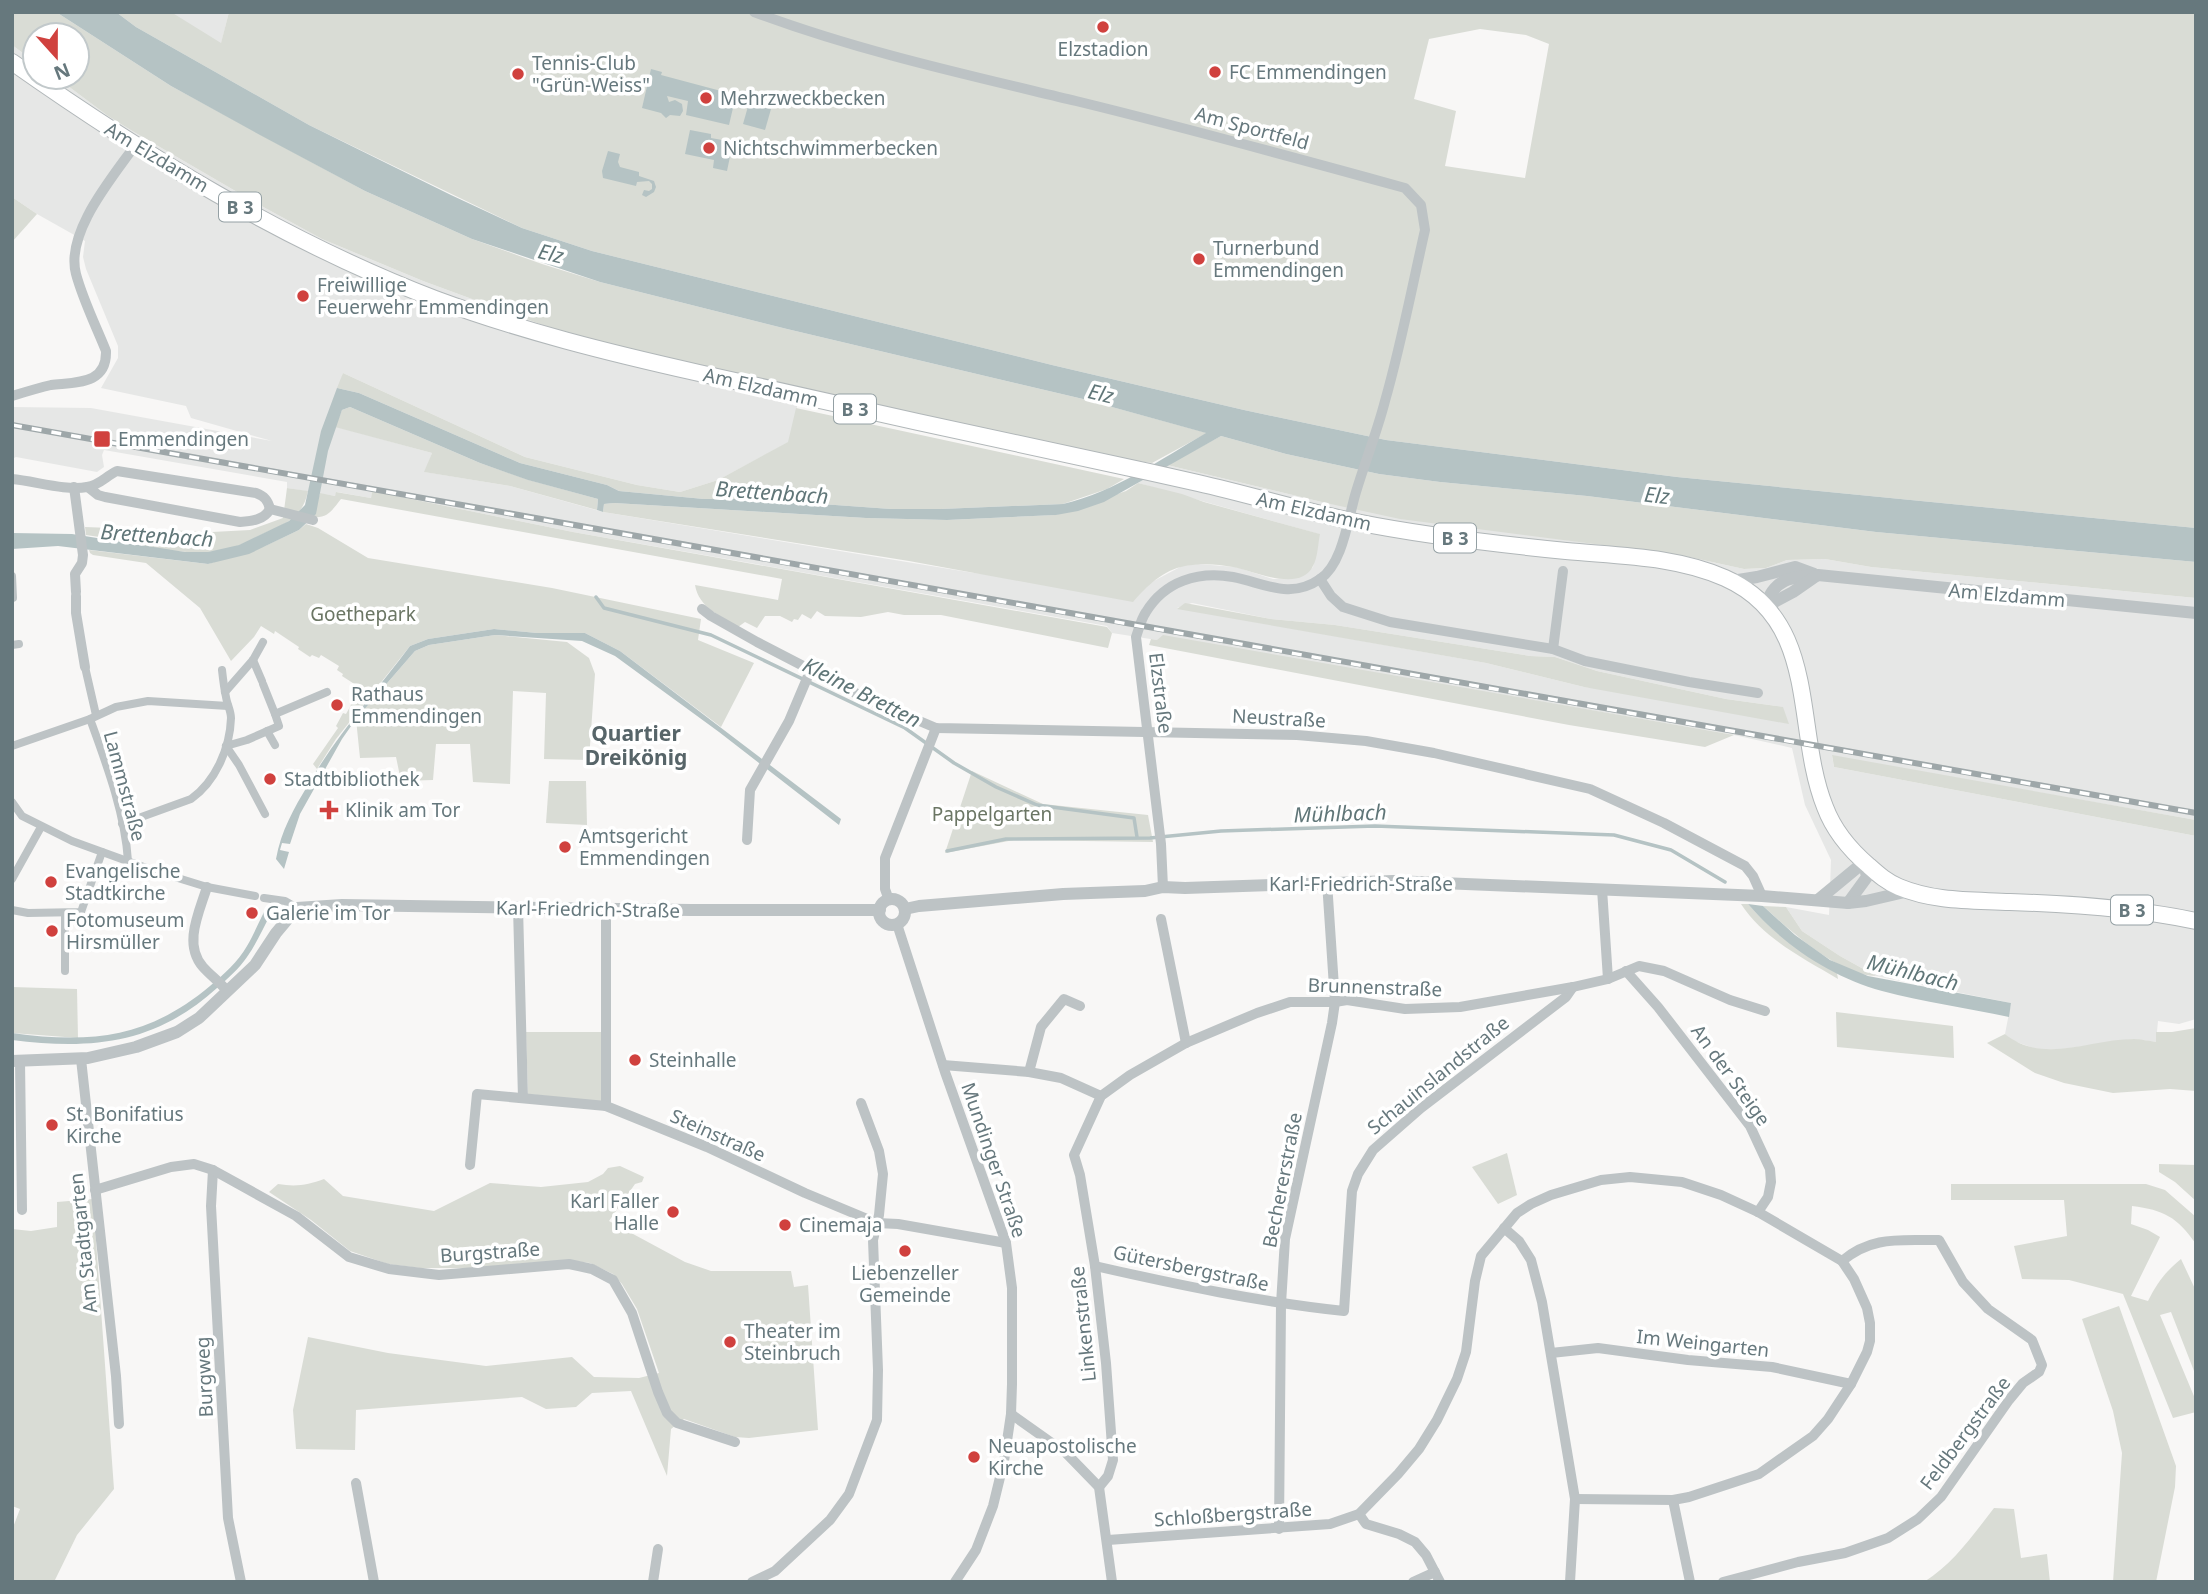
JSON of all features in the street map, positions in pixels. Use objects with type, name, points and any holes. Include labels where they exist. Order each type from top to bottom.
[{"type":"main road","name":"Am Elzdamm","points":[[12,62],[105,126],[229,201],[306,243],[432,298],[512,326],[596,350],[1164,476],[1348,520],[1475,541],[1681,564],[1701,568],[1732,581],[1765,607],[1777,622],[1794,656],[1801,679],[1813,769],[1825,809],[1835,830],[1864,862]]},
{"type":"main road","name":"B 3","points":[[1864,862],[1886,880],[1909,891],[1953,900],[2113,908],[2196,921]]},
{"type":"street","name":"Am Sportfeld","points":[[754,12],[793,27],[881,53],[1162,122],[1405,188],[1421,205],[1425,230],[1384,405],[1348,520]]},
{"type":"street","points":[[12,396],[40,388],[87,381],[97,375],[105,364],[106,351],[75,272],[76,244],[85,221],[102,192],[136,144]]},
{"type":"street","points":[[12,480],[88,487],[117,471],[247,491],[262,495],[269,503],[270,509]]},
{"type":"street","points":[[105,497],[106,479]]},
{"type":"street","points":[[74,487],[83,551],[82,563],[75,574],[76,612],[93,717],[116,707],[148,701],[228,706]]},
{"type":"street","points":[[88,487],[105,497],[240,522],[262,517],[270,509]]},
{"type":"street","points":[[270,509],[313,520]]},
{"type":"street","points":[[1348,520],[1342,545],[1330,569],[1320,579],[1331,596],[1343,607],[1378,618],[1553,649],[1585,661],[1758,693]]},
{"type":"street","name":"Am Elzdamm","points":[[1732,581],[1796,567],[1818,575],[2196,613]]},
{"type":"street","points":[[1553,649],[1563,571]]},
{"type":"street","name":"Elzstraße","points":[[1163,887],[1149,731],[1136,637],[1144,614],[1171,585],[1199,575],[1233,577],[1268,588],[1297,589],[1320,579]]},
{"type":"street","points":[[1765,607],[1818,575]]},
{"type":"street","points":[[12,576],[13,598]]},
{"type":"street","points":[[702,609],[723,623],[865,698],[935,730],[885,858],[885,889],[889,900]]},
{"type":"street","points":[[225,692],[253,660],[263,642]]},
{"type":"street","points":[[226,746],[279,726],[253,660]]},
{"type":"street","points":[[747,840],[750,790],[789,721],[811,669]]},
{"type":"street","points":[[122,824],[191,799],[200,793],[219,766],[231,718],[222,670]]},
{"type":"street","points":[[275,714],[327,692]]},
{"type":"street","points":[[228,706],[236,696]]},
{"type":"street","name":"Lammstraße","points":[[12,746],[93,717],[122,824],[128,861]]},
{"type":"street","name":"Neustraße","points":[[935,730],[1297,735],[1366,741],[1434,753],[1590,789],[1664,823],[1745,866],[1762,896]]},
{"type":"street","points":[[267,731],[275,745]]},
{"type":"street","points":[[226,746],[265,814]]},
{"type":"street","name":"Lammstraße","points":[[12,802],[22,816],[72,841],[207,887],[285,901],[297,908]]},
{"type":"street","points":[[12,879],[41,827]]},
{"type":"street","points":[[12,910],[82,912],[102,852]]},
{"type":"street","points":[[1818,900],[1864,862],[1867,877],[1848,903]]},
{"type":"street","name":"Karl-Friedrich-Straße","points":[[905,909],[1063,894],[1145,891],[1163,887],[1327,882],[1393,881],[1602,889],[1762,896],[1848,903],[1909,891]]},
{"type":"street","name":"Bechererstraße","points":[[1279,1529],[1280,1304],[1285,1239],[1335,1003],[1327,882]]},
{"type":"street","points":[[207,887],[194,929],[193,951],[202,966],[222,985]]},
{"type":"street","points":[[1602,889],[1608,979]]},
{"type":"street","points":[[884,902],[900,902],[905,909],[904,918],[897,924],[881,919],[880,910],[884,902]]},
{"type":"street","name":"Karl-Friedrich-Straße","points":[[297,908],[342,905],[830,912],[880,910]]},
{"type":"street","points":[[518,907],[523,1098]]},
{"type":"street","points":[[22,1210],[16,1061],[81,1059],[136,1047],[177,1032],[199,1018],[222,985],[256,965],[276,933],[297,908]]},
{"type":"street","points":[[606,909],[606,1106]]},
{"type":"street","points":[[65,913],[65,971]]},
{"type":"street","points":[[1161,919],[1186,1043]]},
{"type":"street","name":"Mundinger Straße","points":[[897,924],[1006,1243],[1012,1288],[1011,1414],[1004,1461],[993,1506],[976,1550],[955,1582]]},
{"type":"street","name":"Brunnenstraße","points":[[1074,1155],[1101,1096],[1146,1064],[1186,1043],[1290,1002],[1335,1003],[1347,1000],[1405,1010],[1460,1007],[1608,979],[1639,966],[1664,971],[1730,1000],[1765,1011]]},
{"type":"street","name":"An der Steige","points":[[1626,971],[1658,1007],[1750,1126],[1770,1169],[1768,1197],[1758,1212]]},
{"type":"street","name":"Schauinslandstraße","points":[[1280,1304],[1344,1311],[1352,1191],[1358,1174],[1373,1150],[1421,1108],[1566,997],[1573,987]]},
{"type":"street","points":[[1029,1072],[1041,1027],[1059,1002],[1064,999],[1080,1006]]},
{"type":"street","name":"Am Stadtgarten","points":[[81,1059],[119,1424]]},
{"type":"street","points":[[943,1065],[1029,1072],[1061,1079],[1101,1096]]},
{"type":"street","name":"Steinstraße","points":[[470,1166],[477,1094],[606,1106],[707,1147],[877,1223],[898,1224],[1006,1243]]},
{"type":"street","points":[[752,1582],[775,1571],[830,1520],[849,1494],[873,1434],[879,1400],[873,1240],[883,1174],[882,1162],[861,1103]]},
{"type":"street","name":"Linkenstraße","points":[[1074,1155],[1080,1175],[1095,1266],[1106,1363],[1113,1460],[1108,1476],[1099,1486]]},
{"type":"street","name":"Burgstraße","points":[[95,1190],[171,1167],[194,1164],[213,1170],[296,1216],[349,1257],[388,1269],[439,1275],[569,1264],[592,1269],[613,1280],[632,1313],[667,1413],[677,1423],[735,1442]]},
{"type":"street","name":"Burgweg","points":[[213,1170],[211,1206],[228,1518],[241,1582]]},
{"type":"street","name":"Schloßbergstraße","points":[[1108,1540],[1330,1524],[1359,1514],[1419,1449],[1450,1395],[1466,1352],[1481,1256],[1517,1213],[1531,1203],[1551,1195],[1601,1180],[1630,1177],[1682,1182],[1721,1195],[1758,1212],[1842,1261],[1861,1292],[1870,1323],[1867,1352],[1828,1419],[1813,1436],[1759,1474],[1673,1500],[1575,1499]]},
{"type":"street","points":[[1504,1228],[1519,1241],[1531,1260],[1542,1302],[1575,1499],[1570,1582]]},
{"type":"street","name":"Feldbergstraße","points":[[1723,1582],[1798,1562],[1845,1553],[1888,1538],[1918,1519],[1941,1497],[2009,1400],[2023,1383],[2039,1372],[2042,1365],[2032,1340],[1988,1309],[1963,1282],[1939,1240],[1877,1242],[1855,1250],[1842,1261]]},
{"type":"street","name":"Gütersbergstraße","points":[[1095,1266],[1190,1288],[1280,1304]]},
{"type":"street","name":"Im Weingarten","points":[[1551,1353],[1598,1348],[1688,1360],[1772,1367],[1850,1384]]},
{"type":"street","points":[[1011,1414],[1066,1453],[1099,1486],[1112,1582]]},
{"type":"street","points":[[356,1483],[374,1582]]},
{"type":"street","points":[[1673,1500],[1690,1582]]},
{"type":"street","points":[[1359,1514],[1366,1524],[1415,1542],[1438,1577],[1413,1582]]},
{"type":"street","points":[[653,1582],[658,1549]]},
{"type":"shaded area","points":[[171,12],[229,12],[221,44],[190,26]]},
{"type":"shaded area","points":[[12,45],[21,52],[21,91],[75,91],[134,132],[322,239],[423,281],[578,338],[801,389],[789,442],[718,480],[680,492],[637,485],[525,457],[343,373],[330,425],[432,453],[425,472],[510,486],[603,512],[974,573],[1148,584],[1182,566],[1198,564],[1236,567],[1273,579],[1302,576],[1313,567],[1319,534],[1138,483],[1167,465],[1326,503],[1492,530],[1680,555],[1744,569],[1766,568],[1787,560],[1825,559],[1871,567],[2196,598],[2196,820],[1832,756],[1834,767],[2196,836],[2196,1019],[2179,1024],[2158,1021],[2156,1042],[2134,1039],[2039,1050],[2011,1040],[2005,1034],[2011,1003],[1876,976],[1802,931],[1786,907],[1829,915],[1831,860],[1805,805],[1792,748],[1734,735],[1444,685],[1112,633],[1107,626],[573,532],[372,491],[371,498],[337,492],[335,496],[287,488],[287,482],[104,450],[104,467],[97,472],[16,457],[12,459],[12,407],[91,408],[272,441],[191,418],[186,406],[101,388],[118,358],[118,346],[86,269],[83,257],[85,241],[12,197]],"holes":[[[1192,603],[1271,619],[1335,625],[1530,656],[1555,657],[1597,671],[1726,699],[1783,707],[1584,687],[1486,663],[1177,608]]]},
{"type":"green space","points":[[12,12],[56,12],[70,21],[21,21],[21,52],[12,45]]},
{"type":"green space","points":[[116,12],[171,12],[221,43],[229,12],[2196,12],[2196,528],[1677,477],[1386,440],[1052,365],[592,251],[522,228],[309,125],[136,27]],"holes":[[[1480,29],[1526,35],[1549,44],[1525,178],[1445,166],[1456,111],[1414,99],[1429,39]]]},
{"type":"green space","points":[[91,35],[171,86],[365,191],[472,239],[542,264],[600,282],[1083,399],[1207,433],[1152,463],[1100,456],[578,338],[423,281],[322,239],[108,116],[75,91],[91,91]]},
{"type":"green space","points":[[12,197],[37,214],[12,242]]},
{"type":"green space","points":[[343,373],[525,457],[637,485],[680,492],[718,480],[788,442],[796,408],[1124,479],[1107,489],[1063,504],[941,509],[891,509],[752,499],[704,499],[619,491],[607,485],[520,463],[359,393],[337,388]]},
{"type":"green space","points":[[350,407],[480,463],[598,499],[597,510],[510,486],[424,472],[432,453],[335,427],[342,410]]},
{"type":"green space","points":[[1221,436],[1286,454],[1379,474],[1440,482],[1587,496],[1876,532],[2196,562],[2196,598],[1871,567],[1825,559],[1787,560],[1766,568],[1744,569],[1680,555],[1400,519],[1167,465]]},
{"type":"green space","points":[[1138,483],[1320,534],[1313,566],[1307,574],[1288,579],[1221,565],[1185,566],[1163,575],[1133,602],[909,561],[603,512],[604,504],[614,503],[866,518],[947,520],[1055,515],[1126,491]]},
{"type":"green space","points":[[287,488],[308,491],[303,506],[295,517],[244,543],[221,550],[183,552],[86,535],[85,527],[212,532],[250,530],[283,518]]},
{"type":"green space","points":[[372,491],[573,532],[1107,627],[1112,633],[1108,648],[941,615],[888,612],[861,617],[825,616],[817,611],[811,619],[802,614],[798,620],[794,619],[792,622],[780,616],[765,616],[757,628],[745,622],[738,627],[706,605],[697,593],[695,585],[778,600],[782,579],[341,499],[326,515],[312,517],[320,493],[335,496],[336,492],[371,498]]},
{"type":"green space","name":"Goethepark","points":[[306,524],[318,528],[368,558],[552,588],[701,619],[698,640],[754,663],[721,727],[620,651],[585,633],[537,633],[494,629],[428,639],[410,646],[336,739],[317,769],[313,764],[338,728],[336,726],[343,713],[346,714],[359,687],[342,676],[337,670],[339,666],[321,655],[319,658],[312,655],[310,657],[275,631],[274,634],[261,626],[231,661],[200,608],[146,563],[93,555],[89,550],[208,564],[265,546]]},
{"type":"green space","points":[[1185,603],[1271,619],[1335,625],[1530,656],[1555,657],[1597,671],[1726,699],[1783,707],[1789,724],[1584,687],[1486,663],[1177,609]]},
{"type":"green space","points":[[495,635],[567,642],[589,658],[595,674],[589,760],[544,759],[546,693],[513,691],[510,784],[473,782],[470,744],[436,744],[433,780],[401,781],[396,757],[360,758],[356,719],[415,651],[429,645]]},
{"type":"green space","points":[[1163,635],[1734,735],[1705,747],[1569,725],[1149,645],[1151,639],[1157,640]]},
{"type":"green space","points":[[1832,755],[2196,820],[2196,836],[1834,767]]},
{"type":"green space","name":"Pappelgarten","points":[[972,771],[1043,804],[1148,815],[1153,842],[1014,840],[945,853]]},
{"type":"green space","points":[[549,781],[586,781],[587,825],[546,823]]},
{"type":"green space","points":[[1741,904],[1748,904],[1790,943],[1837,973],[1838,979],[1773,938]]},
{"type":"green space","points":[[1763,906],[1786,907],[1802,931],[1876,976],[1861,974],[1831,960],[1801,939]]},
{"type":"green space","points":[[12,987],[77,989],[78,1038],[12,1033]]},
{"type":"green space","points":[[1836,1012],[1953,1026],[1954,1058],[1837,1047]]},
{"type":"green space","points":[[2196,1028],[2196,1091],[2170,1089],[2113,1093],[2064,1083],[2035,1073],[1987,1043],[2005,1034],[2035,1048],[2051,1049],[2117,1040],[2156,1042],[2156,1032]]},
{"type":"green space","points":[[526,1032],[602,1032],[602,1102],[528,1094]]},
{"type":"green space","points":[[1507,1153],[1517,1195],[1498,1204],[1472,1167]]},
{"type":"green space","points":[[2159,1164],[2196,1165],[2196,1201],[2159,1172]]},
{"type":"green space","points":[[620,1166],[644,1177],[642,1182],[635,1184],[609,1221],[685,1262],[711,1271],[791,1271],[794,1287],[808,1285],[818,1430],[749,1438],[735,1437],[684,1419],[671,1429],[667,1476],[631,1391],[592,1393],[576,1407],[546,1409],[522,1397],[356,1410],[355,1450],[296,1449],[293,1410],[308,1337],[388,1353],[486,1366],[572,1357],[594,1377],[639,1378],[659,1373],[637,1309],[613,1274],[590,1263],[567,1260],[469,1268],[420,1268],[388,1264],[350,1251],[269,1192],[278,1184],[302,1185],[324,1179],[343,1196],[434,1211],[490,1183],[541,1187],[588,1182],[608,1168]]},
{"type":"green space","points":[[1951,1184],[2146,1184],[2165,1190],[2196,1217],[2196,1244],[2169,1216],[2132,1206],[2131,1224],[2160,1237],[2131,1296],[2148,1301],[2162,1278],[2181,1259],[2196,1291],[2196,1371],[2171,1312],[2160,1315],[2196,1401],[2196,1412],[2173,1418],[2123,1294],[2069,1280],[2022,1279],[2014,1246],[2067,1236],[2064,1200],[1951,1200]]},
{"type":"green space","points":[[93,1199],[114,1489],[77,1535],[54,1582],[12,1582],[12,1530],[20,1509],[12,1506],[12,1229],[31,1231],[57,1227],[57,1202]]},
{"type":"green space","points":[[2119,1306],[2176,1466],[2175,1487],[2156,1582],[2113,1582],[2122,1453],[2113,1411],[2082,1319]]},
{"type":"green space","points":[[1994,1508],[2014,1509],[2021,1558],[2047,1554],[2050,1582],[1924,1582],[1954,1557]]},
{"type":"water","name":"Elz","points":[[56,12],[116,12],[136,27],[309,125],[522,228],[592,251],[1052,365],[1386,440],[1677,477],[2196,528],[2196,562],[1876,532],[1587,496],[1440,482],[1379,474],[1286,454],[1221,436],[1104,502],[1056,515],[947,520],[866,518],[614,503],[604,504],[603,512],[597,510],[598,499],[528,480],[480,463],[350,407],[342,410],[328,451],[316,514],[299,530],[249,554],[208,564],[58,546],[12,549],[12,533],[72,534],[185,552],[208,552],[239,545],[289,521],[305,505],[321,431],[337,388],[359,393],[520,463],[607,485],[619,491],[704,499],[752,499],[891,509],[1063,504],[1101,492],[1206,433],[1083,399],[600,282],[472,239],[365,191],[171,86],[91,35],[91,21],[70,21]]},
{"type":"water","name":"Mehrzweckbecken","points":[[651,69],[662,72],[661,75],[736,95],[729,125],[686,115],[688,101],[667,96],[669,102],[675,100],[682,104],[683,111],[680,116],[670,115],[666,118],[661,113],[642,108]]},
{"type":"water","points":[[749,103],[771,109],[765,130],[743,124]]},
{"type":"water","name":"Nichtschwimmerbecken","points":[[690,130],[733,142],[727,171],[713,168],[714,160],[685,154]]},
{"type":"water","points":[[608,151],[620,154],[620,167],[639,172],[639,176],[654,181],[654,192],[646,197],[642,195],[644,190],[652,189],[649,181],[637,182],[636,186],[603,178],[602,171]]},
{"type":"water","points":[[494,629],[537,633],[585,633],[620,651],[841,819],[839,825],[615,656],[582,641],[495,635],[429,645],[415,651],[342,739],[300,814],[290,844],[282,843],[280,850],[289,852],[284,869],[276,859],[278,849],[298,802],[332,748],[410,646],[428,639]]},
{"type":"water","points":[[1748,904],[1763,906],[1795,935],[1830,960],[1868,976],[2011,1003],[2009,1017],[1898,995],[1844,977],[1792,945],[1761,919]]},
{"type":"water","points":[[264,912],[270,915],[240,965],[194,1007],[170,1021],[146,1032],[96,1043],[12,1040],[12,1033],[68,1038],[93,1037],[141,1027],[164,1017],[210,986],[230,968],[247,946]]},
{"type":"waterway","name":"Kleine Bretten","points":[[596,597],[604,608],[711,635],[905,728],[954,763],[996,787],[1037,805],[1134,818],[1137,837]]},
{"type":"waterway","name":"Mühlbach","points":[[947,851],[1006,839],[1150,838],[1221,831],[1375,826],[1614,835],[1671,850],[1725,882]]},
{"type":"railway","points":[[12,425],[2196,813]]},
{"type":"place","name":"Elzstadion","points":[[1103,27]]},
{"type":"place","name":"FC Emmendingen","points":[[1215,72]]},
{"type":"place","name":"Tennis-Club \"Grün-Weiss\"","points":[[518,74]]},
{"type":"place","name":"Mehrzweckbecken","points":[[706,98]]},
{"type":"place","name":"Nichtschwimmerbecken","points":[[709,148]]},
{"type":"place","name":"Turnerbund Emmendingen","points":[[1199,259]]},
{"type":"place","name":"Freiwillige Feuerwehr Emmendingen","points":[[303,296]]},
{"type":"place","name":"Emmendingen","points":[[102,439]]},
{"type":"place","name":"Rathaus Emmendingen","points":[[337,705]]},
{"type":"place","name":"Stadtbibliothek","points":[[270,779]]},
{"type":"place","name":"Klinik am Tor","points":[[329,810]]},
{"type":"place","name":"Amtsgericht Emmendingen","points":[[565,847]]},
{"type":"place","name":"Evangelische Stadtkirche","points":[[51,882]]},
{"type":"place","name":"Galerie im Tor","points":[[252,913]]},
{"type":"place","name":"Fotomuseum Hirsmüller","points":[[52,931]]},
{"type":"place","name":"Steinhalle","points":[[635,1060]]},
{"type":"place","name":"St. Bonifatius Kirche","points":[[52,1125]]},
{"type":"place","name":"Karl Faller Halle","points":[[673,1212]]},
{"type":"place","name":"Cinemaja","points":[[785,1225]]},
{"type":"place","name":"Liebenzeller Gemeinde","points":[[905,1251]]},
{"type":"place","name":"Theater im Steinbruch","points":[[730,1342]]},
{"type":"place","name":"Neuapostolische Kirche","points":[[974,1457]]},
{"type":"district","name":"Quartier Dreikönig","points":[[636,745]]},
{"type":"water label","name":"Brettenbach","points":[[772,492]]},
{"type":"water label","name":"Brettenbach","points":[[157,535]]}]
